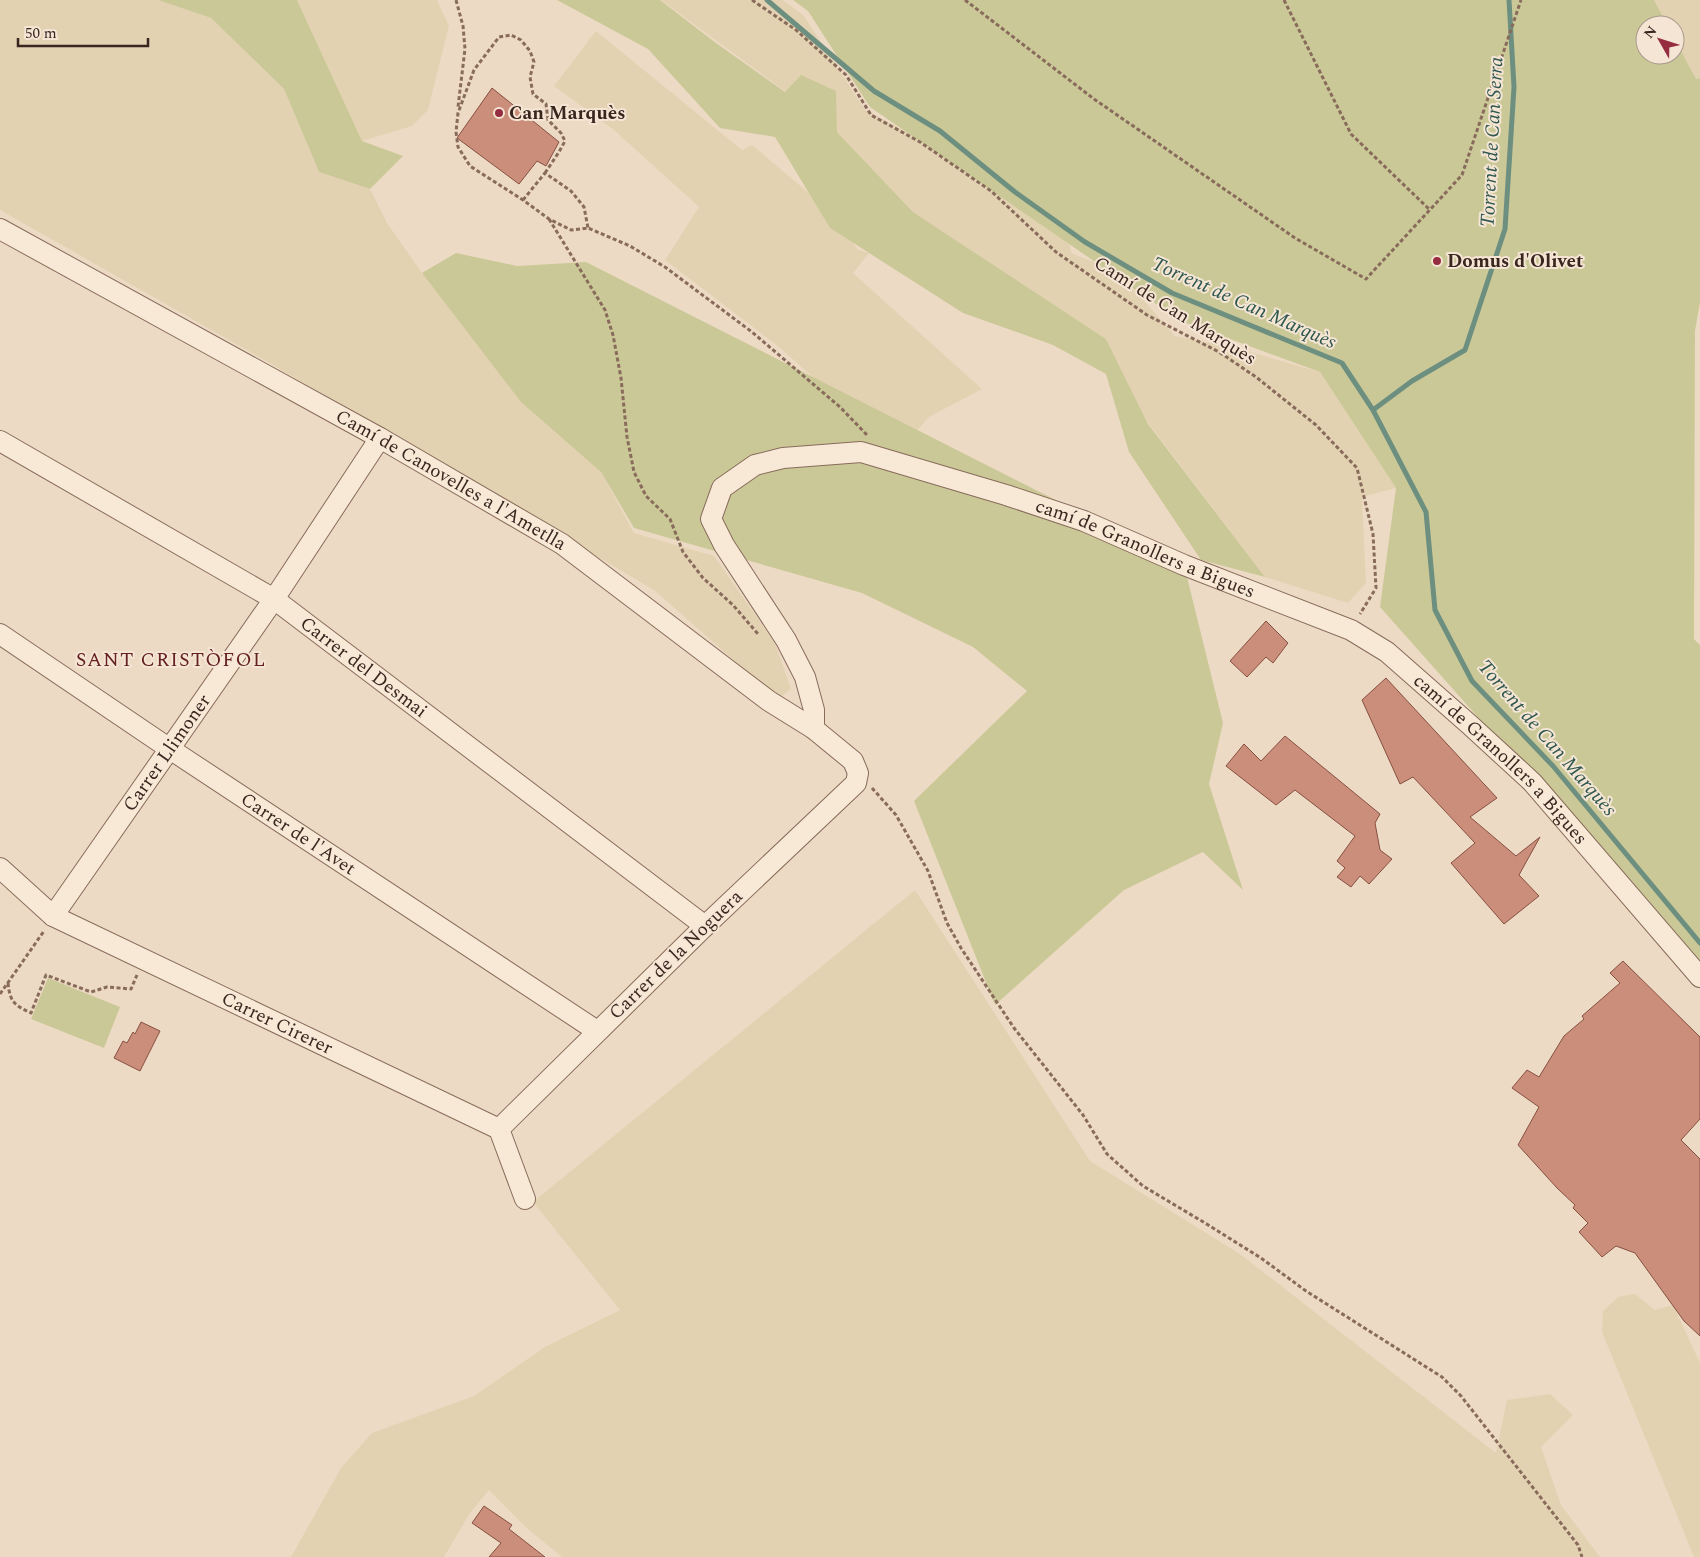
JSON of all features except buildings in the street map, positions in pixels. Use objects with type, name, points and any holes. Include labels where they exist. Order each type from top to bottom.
[{"type":"street","name":"Camí de Canovelles a l'Ametlla","points":[[0,230],[380,438],[562,544],[769,701],[814,729],[853,760],[857,778]]},
{"type":"street","name":"Carrer Llimoner","points":[[53,916],[274,600],[380,438]]},
{"type":"street","name":"Carrer del Desmai","points":[[0,441],[274,600],[705,926]]},
{"type":"street","name":"camí de Granollers a Bigues","points":[[814,729],[814,710],[805,676],[786,640],[724,545],[711,519],[722,488],[755,465],[783,458],[861,452],[1084,521],[1184,565],[1351,630],[1387,652],[1532,782],[1700,977]]},
{"type":"street","name":"Carrer de l'Avet","points":[[0,634],[170,749],[597,1031]]},
{"type":"street","name":"Carrer de la Noguera","points":[[499,1129],[857,778]]},
{"type":"street","name":"Carrer Cirerer","points":[[0,868],[53,916],[499,1129]]},
{"type":"street","points":[[499,1129],[525,1199]]},
{"type":"path","points":[[456,0],[463,26],[465,49],[456,132],[458,147],[470,166],[549,219],[571,230],[588,228],[630,246],[665,267],[752,332],[840,408],[868,436]]},
{"type":"path","name":"Camí de Can Marquès","points":[[752,0],[796,30],[846,75],[871,115],[920,142],[991,191],[1056,252],[1147,315],[1219,352],[1256,377],[1316,425],[1357,468],[1373,534],[1376,588],[1351,630]]},
{"type":"path","points":[[965,0],[1094,99],[1295,238],[1366,279],[1462,175],[1521,0]]},
{"type":"path","points":[[1284,0],[1351,134],[1430,210]]},
{"type":"path","points":[[458,113],[474,70],[499,37],[511,35],[520,40],[530,51],[534,62],[530,77],[533,94],[546,104],[548,120],[561,133],[565,141],[545,173],[523,200]]},
{"type":"path","points":[[545,173],[571,192],[584,208],[588,228]]},
{"type":"path","points":[[549,219],[605,310],[613,335],[621,378],[627,437],[634,472],[646,496],[670,519],[683,552],[703,578],[733,605],[761,638]]},
{"type":"path","points":[[857,778],[896,815],[928,871],[947,924],[961,948],[1014,1028],[1084,1115],[1107,1154],[1143,1186],[1261,1258],[1306,1291],[1442,1377],[1461,1396],[1578,1546],[1582,1557]]},
{"type":"path","points":[[0,994],[53,916]]},
{"type":"path","points":[[8,983],[10,998],[18,1007],[31,1013],[46,975],[90,992],[107,987],[131,988],[144,960]]},
{"type":"shaded area","points":[[0,0],[158,0],[211,18],[284,89],[319,172],[370,189],[387,223],[422,273],[526,405],[601,472],[634,533],[714,556],[775,643],[791,689],[778,699],[654,590],[268,362],[0,210]]},
{"type":"shaded area","points":[[158,0],[297,0],[362,141],[403,156],[370,189],[319,172],[284,89],[211,18]]},
{"type":"shaded area","points":[[297,0],[437,0],[449,26],[428,110],[412,126],[362,141]]},
{"type":"shaded area","points":[[557,0],[660,0],[785,92],[801,75],[836,91],[837,132],[913,212],[1106,339],[1148,424],[1265,577],[1201,560],[1129,452],[1106,374],[1053,345],[963,313],[830,228],[775,137],[720,128],[648,49]]},
{"type":"shaded area","points":[[661,0],[783,0],[804,16],[865,110],[1066,217],[1071,253],[1119,272],[1175,336],[1236,348],[1320,372],[1396,488],[1362,497],[1366,583],[1348,603],[1265,577],[1146,420],[1106,339],[913,212],[837,132]]},
{"type":"shaded area","points":[[793,0],[1654,0],[1662,15],[1635,15],[1635,65],[1685,65],[1685,59],[1696,79],[1700,78],[1700,302],[1695,331],[1694,639],[1700,645],[1700,967],[1380,607],[1396,488],[1320,372],[1181,321],[870,107],[808,11]]},
{"type":"shaded area","points":[[1648,0],[1700,0],[1700,78],[1696,79],[1684,65],[1685,15],[1653,15]]},
{"type":"shaded area","points":[[596,31],[742,150],[752,145],[828,209],[858,250],[869,253],[853,273],[982,389],[929,417],[898,453],[779,347],[665,260],[699,207],[614,130],[554,86]]},
{"type":"shaded area","points":[[456,253],[517,266],[586,262],[1184,565],[1223,723],[1209,784],[1243,890],[1203,852],[1124,890],[995,1005],[914,801],[1027,691],[973,647],[862,593],[634,528],[601,472],[521,402],[422,273]]},
{"type":"shaded area","points":[[915,890],[1090,1161],[1240,1254],[1496,1453],[1507,1400],[1550,1394],[1573,1415],[1541,1447],[1561,1505],[1600,1557],[562,1557],[530,1531],[489,1490],[470,1513],[444,1557],[291,1557],[341,1468],[372,1433],[474,1396],[545,1347],[620,1310],[533,1202]]},
{"type":"shaded area","points":[[48,978],[120,1007],[104,1048],[31,1019]]},
{"type":"shaded area","points":[[1635,1294],[1655,1310],[1673,1305],[1700,1363],[1700,1557],[1694,1557],[1602,1332],[1603,1311],[1618,1297]]},
{"type":"waterway","name":"Torrent de Can Marquès","points":[[767,0],[874,91],[940,131],[1015,192],[1085,242],[1172,293],[1342,363],[1373,410],[1426,512],[1435,610],[1472,681],[1553,766],[1700,943]]},
{"type":"waterway","name":"Torrent de Can Serra","points":[[1373,410],[1412,381],[1465,350],[1505,229],[1514,87],[1509,0]]},
{"type":"place","name":"Can Marquès","points":[[499,113]]},
{"type":"place","name":"Domus d'Olivet","points":[[1437,261]]},
{"type":"district","name":"SANT CRISTÒFOL","points":[[171,660]]}]
